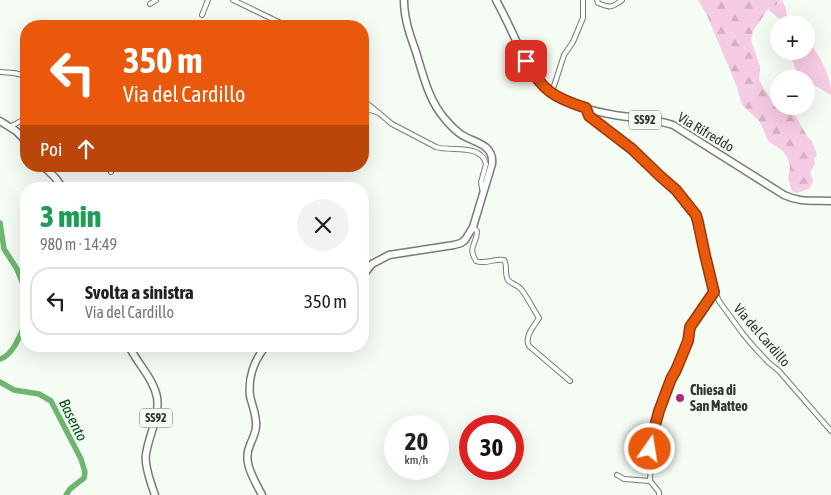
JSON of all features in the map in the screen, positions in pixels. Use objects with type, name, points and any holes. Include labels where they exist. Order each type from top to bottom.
[{"type":"main road","points":[[369,268],[372,264],[389,255],[461,243],[468,237],[473,227],[492,164],[492,154],[484,146],[462,135],[448,123],[438,110],[430,94],[408,28],[404,12],[404,0]]},
{"type":"main road","name":"Via Rifreddo","points":[[496,0],[532,72],[542,86],[558,98],[617,116],[672,125],[784,195],[807,201],[831,201]]},
{"type":"main road","points":[[0,121],[20,136]]},
{"type":"main road","points":[[50,172],[59,182]]},
{"type":"main road","name":"SS92","points":[[132,352],[150,381],[156,396],[156,421],[146,458],[152,488],[156,495]]},
{"type":"main road","points":[[261,352],[252,373],[250,396],[255,414],[256,428],[247,456],[250,472],[262,495]]},
{"type":"street","points":[[150,4],[156,0]]},
{"type":"street","points":[[202,15],[208,0]]},
{"type":"street","points":[[233,0],[275,20]]},
{"type":"street","points":[[549,92],[554,86],[564,55],[573,42],[583,18],[582,0]]},
{"type":"street","points":[[597,0],[598,3],[608,7],[614,6],[622,0]]},
{"type":"street","points":[[0,72],[20,74]]},
{"type":"street","points":[[369,103],[392,124],[436,147],[442,149],[465,149],[480,154],[486,161],[481,182],[483,194]]},
{"type":"street","name":"Via del Cardillo","points":[[586,108],[589,116],[632,149],[676,190],[696,215],[714,292],[719,302],[743,334],[768,362],[779,371],[831,431]]},
{"type":"street","points":[[369,110],[376,113],[380,112]]},
{"type":"street","points":[[10,127],[20,121]]},
{"type":"street","points":[[473,227],[478,231],[472,248],[476,261],[481,263],[498,259],[504,260],[507,277],[510,282],[522,290],[539,318],[527,338],[529,346],[570,381]]},
{"type":"street","points":[[659,495],[650,481],[650,444],[659,411],[688,341],[690,327],[714,292]]},
{"type":"street","points":[[617,474],[624,478],[650,481]]},
{"type":"green space","points":[[698,0],[781,0],[768,9],[753,31],[751,40],[760,67],[759,79],[770,98],[770,115],[795,115],[812,141],[817,155],[814,158],[815,164],[810,172],[813,181],[809,189],[796,193],[792,191],[788,178],[790,168],[788,159],[783,151],[768,141],[760,122],[743,106],[707,15]]},
{"type":"green space","points":[[782,0],[787,15],[775,15],[768,9]]},
{"type":"green space","points":[[815,51],[827,72],[831,95],[815,86],[815,70],[796,70],[792,60],[815,60]]},
{"type":"waterway","name":"Basento","points":[[0,223],[4,249],[20,277]]},
{"type":"waterway","name":"Basento","points":[[0,359],[13,349],[20,336]]},
{"type":"waterway","name":"Basento","points":[[0,382],[14,390],[39,394],[51,401],[81,459],[85,472],[84,478],[70,489],[66,495]]},
{"type":"place","name":"Chiesa di San Matteo","points":[[680,398]]},
{"type":"route","points":[[526,61],[542,86],[558,98],[586,108],[589,116],[624,142],[676,190],[696,215],[714,292],[690,327],[688,341],[659,411],[650,449]]}]
